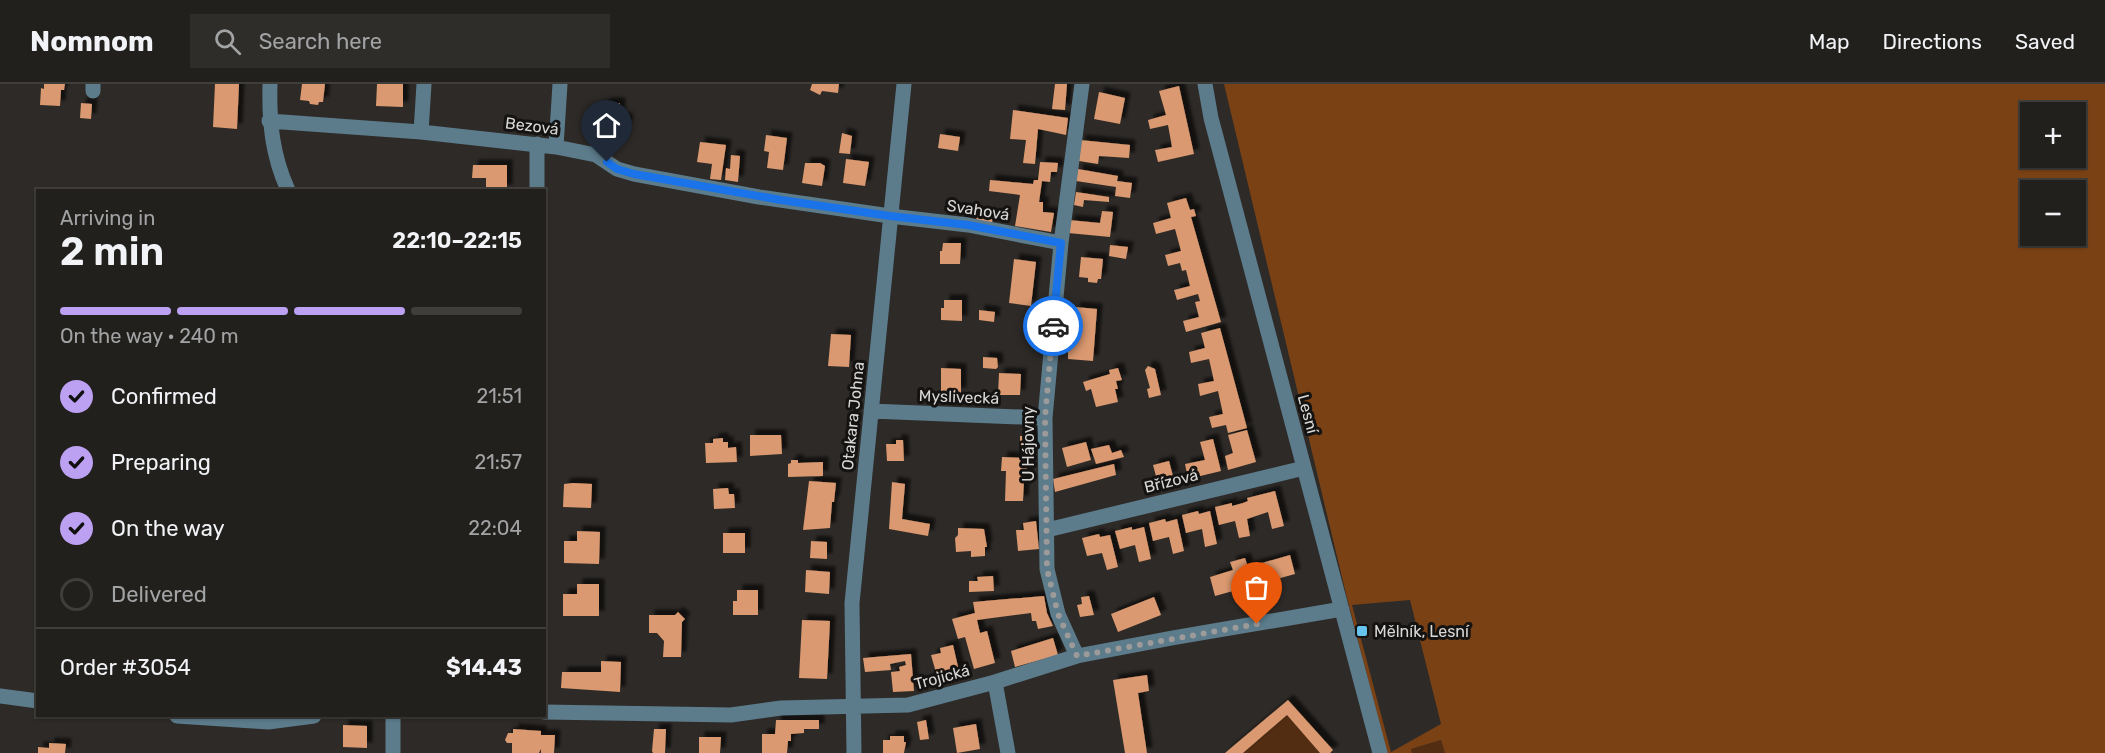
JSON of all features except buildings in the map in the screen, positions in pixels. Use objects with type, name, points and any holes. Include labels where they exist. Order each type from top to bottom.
[{"type":"street","points":[[270,84],[269,120],[279,170],[288,189]]},
{"type":"street","points":[[421,132],[424,84]]},
{"type":"street","points":[[556,147],[560,84]]},
{"type":"street","name":"Otakara Johna","points":[[854,753],[852,603],[904,84]]},
{"type":"street","name":"U Hájovny","points":[[1077,656],[1058,614],[1047,569],[1045,418],[1061,243],[1082,84]]},
{"type":"street","name":"Lesní","points":[[1205,84],[1211,118],[1380,753]]},
{"type":"street","name":"Bezová","points":[[269,120],[537,144],[596,154],[617,169],[634,174],[759,197],[890,216]]},
{"type":"street","points":[[537,144],[537,189]]},
{"type":"street","name":"Svahová","points":[[890,216],[968,225],[1061,243]]},
{"type":"street","name":"Myslivecká","points":[[872,411],[1045,418]]},
{"type":"street","name":"Břízová","points":[[1047,530],[1304,468]]},
{"type":"street","name":"Trojická","points":[[546,712],[731,716],[781,708],[908,705],[995,682],[1077,656],[1342,609]]},
{"type":"street","points":[[995,682],[1008,753]]},
{"type":"street","points":[[0,696],[36,701]]},
{"type":"street","points":[[192,717],[268,722],[306,717]]},
{"type":"street","points":[[393,717],[393,753]]},
{"type":"shaded area","points":[[1224,84],[2105,84],[2105,753],[1445,753],[1441,740],[1411,749],[1412,753],[1387,753],[1346,594]],"holes":[[[1410,600],[1441,724],[1391,752],[1352,605]]]},
{"type":"shaded area","points":[[1287,715],[1320,753],[1243,753]]},
{"type":"shaded area","points":[[1441,740],[1445,753],[1412,753],[1411,749]]},
{"type":"way so far","points":[[1053,326],[1045,418],[1047,569],[1058,614],[1077,656],[1257,624]]},
{"type":"place","name":"Mělník, Lesní","points":[[1362,631]]},
{"type":"route","points":[[607,162],[617,169],[634,174],[693,183],[759,197],[968,225],[1061,243],[1053,326]]}]
